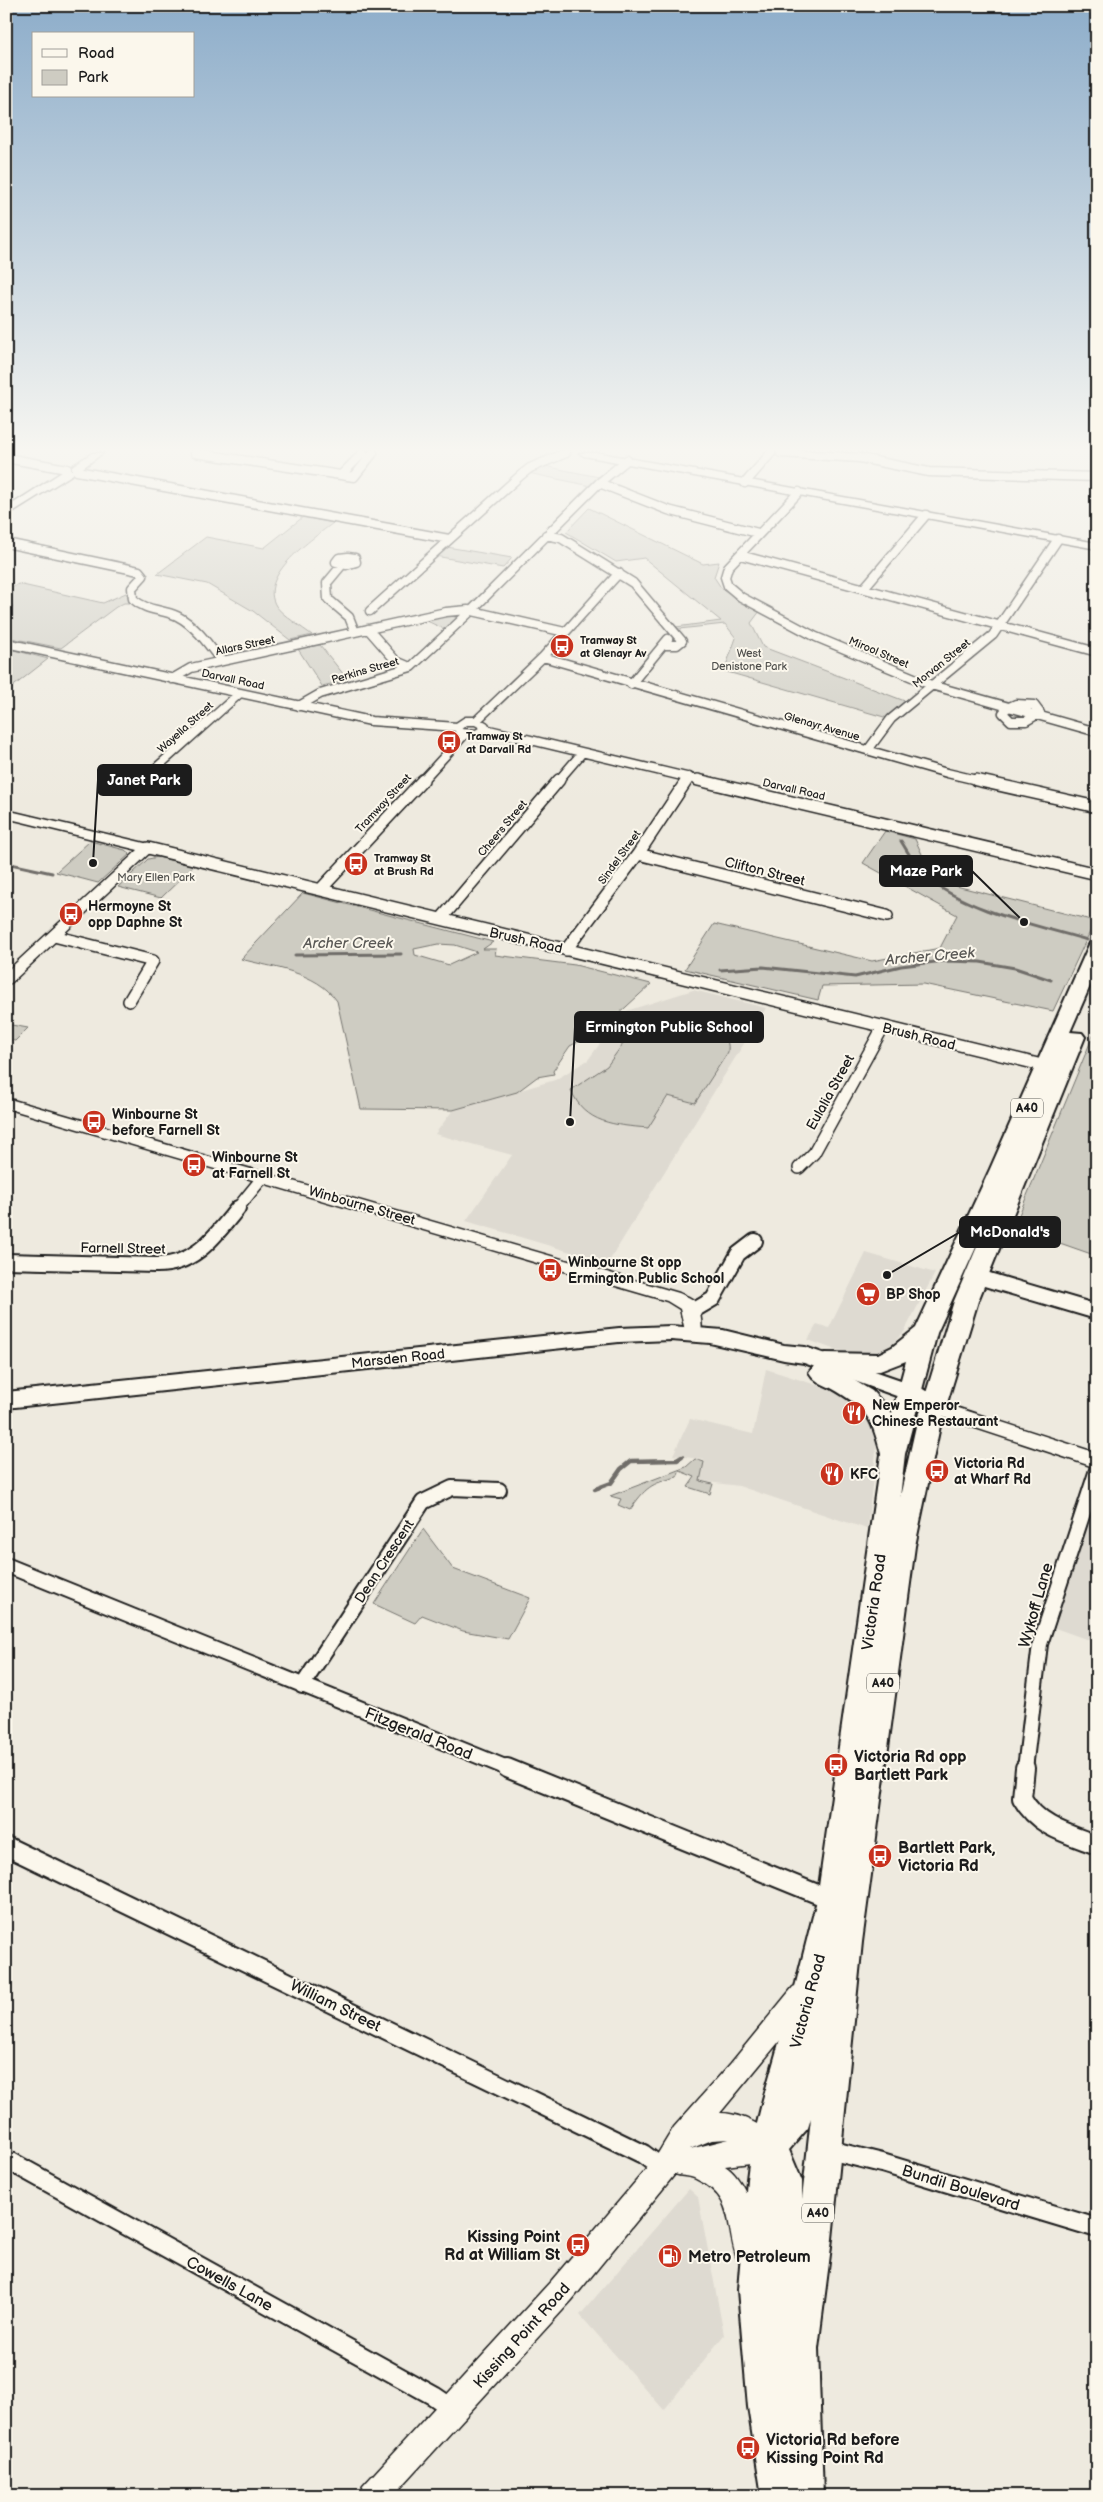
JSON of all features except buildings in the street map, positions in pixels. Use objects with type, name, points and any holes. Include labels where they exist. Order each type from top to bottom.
[{"type":"highway","name":"Victoria Road","points":[[796,2492],[766,2407],[756,2290],[757,2256],[768,2148],[779,2099],[812,1983],[832,1900],[893,1454],[925,1333],[1046,1066],[1097,947]]},
{"type":"highway","name":"Victoria Road","points":[[796,2492],[800,2348],[825,2149],[847,1942],[902,1546],[914,1484],[955,1334],[976,1276],[1097,983]]},
{"type":"highway","points":[[823,1367],[882,1364],[902,1354],[925,1333]]},
{"type":"highway","points":[[823,1367],[877,1409],[884,1421],[893,1454]]},
{"type":"highway","points":[[796,2492],[789,2401],[784,2180],[777,2161],[768,2148],[782,2135],[796,2116],[816,2057],[847,1942]]},
{"type":"main road","name":"Marsden Road","points":[[6,1400],[618,1335],[693,1334],[744,1341],[788,1355],[800,1365],[823,1367],[934,1407]]},
{"type":"street","points":[[128,570],[143,573],[143,576],[132,588],[133,599],[146,608],[181,618],[221,661]]},
{"type":"street","points":[[338,570],[329,579],[327,586],[328,599],[347,615],[355,632]]},
{"type":"street","points":[[347,615],[370,611],[414,570]]},
{"type":"street","name":"Perkins Street","points":[[299,706],[320,694],[410,667],[511,570]]},
{"type":"street","points":[[614,570],[639,588],[672,633],[681,639],[681,642],[673,646],[664,645],[631,684]]},
{"type":"street","name":"Mirool Street","points":[[727,570],[725,577],[728,586],[741,597],[825,641],[931,685],[1007,708],[1016,704],[1034,705],[1039,709],[1040,713],[1035,717]]},
{"type":"street","points":[[795,570],[1097,652]]},
{"type":"street","points":[[864,588],[879,570]]},
{"type":"street","name":"Morvan Street","points":[[868,750],[891,718],[993,635],[1037,570]]},
{"type":"street","points":[[476,721],[543,657],[619,573]]},
{"type":"street","points":[[605,587],[618,585],[639,588]]},
{"type":"street","name":"Allars Street","points":[[172,679],[191,668],[446,612],[471,610],[565,632]]},
{"type":"street","points":[[370,611],[369,616],[379,627]]},
{"type":"street","points":[[368,629],[396,661],[410,667]]},
{"type":"street","name":"Darvall Road","points":[[6,643],[371,721],[457,727]]},
{"type":"street","name":"Glenayr Avenue","points":[[543,657],[631,684],[947,773],[1097,807]]},
{"type":"street","name":"Wayella Street","points":[[146,777],[239,694]]},
{"type":"street","points":[[1007,708],[1003,713],[1006,719],[1012,722],[1022,723],[1035,717],[1097,732]]},
{"type":"street","points":[[476,721],[483,724],[485,729],[477,734],[464,734],[458,731],[457,727],[466,722],[476,721]]},
{"type":"street","name":"Darvall Road","points":[[485,729],[1097,874]]},
{"type":"street","name":"Tramway Street","points":[[321,889],[464,734]]},
{"type":"street","name":"Cheers Street","points":[[441,920],[582,753]]},
{"type":"street","name":"Sindel Street","points":[[566,950],[638,854],[689,777]]},
{"type":"street","name":"Brush Road","points":[[6,814],[1046,1066]]},
{"type":"street","points":[[6,980],[148,848]]},
{"type":"street","name":"Clifton Street","points":[[638,854],[887,916]]},
{"type":"street","points":[[54,936],[153,961],[129,1001]]},
{"type":"street","name":"Eulalia Street","points":[[799,1168],[814,1153],[883,1027]]},
{"type":"street","name":"Winbourne Street","points":[[6,1103],[659,1293],[686,1304],[691,1312]]},
{"type":"street","name":"Farnell Street","points":[[6,1261],[144,1266],[164,1265],[186,1260],[208,1242],[263,1177]]},
{"type":"street","points":[[693,1334],[691,1312],[713,1300],[738,1254],[755,1241]]},
{"type":"street","points":[[976,1276],[1097,1312]]},
{"type":"street","points":[[934,1407],[1097,1461]]},
{"type":"street","name":"Wykoff Lane","points":[[1097,1470],[1040,1644],[1022,1798],[1027,1810],[1038,1820],[1097,1845]]},
{"type":"street","name":"Dean Crescent","points":[[302,1686],[423,1502],[452,1488],[499,1490]]},
{"type":"street","name":"Fitzgerald Road","points":[[6,1565],[832,1900]]},
{"type":"street","name":"William Street","points":[[6,1846],[643,2154],[675,2166]]},
{"type":"street","name":"Kissing Point Road","points":[[373,2496],[675,2166],[683,2136],[740,2072],[812,1983]]},
{"type":"street","points":[[683,2136],[712,2126],[731,2126],[739,2128],[768,2148]]},
{"type":"street","points":[[675,2166],[712,2154],[740,2149],[768,2148]]},
{"type":"street","name":"Bundil Boulevard","points":[[825,2149],[882,2163],[1097,2228]]},
{"type":"street","name":"Cowells Lane","points":[[6,2159],[434,2396],[453,2409]]},
{"type":"street","points":[[675,2166],[719,2175],[735,2194],[756,2290]]},
{"type":"shaded area","points":[[693,990],[766,1008],[608,1263],[466,1221],[512,1155],[435,1134],[453,1110],[555,1080],[588,1060],[623,1012]]},
{"type":"shaded area","points":[[866,1253],[935,1273],[904,1332],[889,1347],[873,1355],[836,1350],[808,1340],[817,1324],[829,1328]]},
{"type":"shaded area","points":[[766,1369],[848,1395],[870,1411],[877,1443],[867,1529],[739,1486],[700,1481],[704,1460],[673,1455],[690,1419],[753,1434]]},
{"type":"shaded area","points":[[1097,1498],[1097,1643],[1055,1628]]},
{"type":"shaded area","name":"Metro Petroleum","points":[[689,2189],[698,2197],[724,2335],[664,2410],[580,2315]]},
{"type":"green space","points":[[163,570],[281,570],[274,582],[272,594],[276,606],[312,635],[290,640],[253,611],[207,584],[157,574]]},
{"type":"green space","name":"West Denistone Park","points":[[658,570],[716,570],[714,577],[722,589],[760,611],[751,623],[763,647],[910,703],[891,719],[724,671],[736,638],[725,624],[679,629],[676,627],[721,621]]},
{"type":"green space","points":[[18,584],[103,603],[126,593],[132,603],[124,603],[116,607],[61,648],[6,637],[6,611],[13,606],[6,604],[6,592]]},
{"type":"green space","points":[[451,615],[457,618],[446,630],[423,619]]},
{"type":"green space","points":[[320,645],[348,680],[322,686],[298,649]]},
{"type":"green space","points":[[6,648],[48,659],[6,692]]},
{"type":"green space","points":[[885,831],[915,839],[932,876],[956,886],[1095,921],[1053,1011],[923,984],[822,986],[818,1000],[685,969],[714,924],[872,961],[940,948],[957,915],[863,863]]},
{"type":"green space","points":[[90,841],[125,850],[130,854],[98,883],[56,872]]},
{"type":"green space","name":"Mary Ellen Park","points":[[158,857],[194,866],[161,898],[118,887],[148,859]]},
{"type":"green space","points":[[303,893],[493,942],[483,949],[496,949],[495,955],[575,965],[651,984],[601,1030],[570,1046],[553,1071],[554,1074],[537,1077],[517,1092],[453,1110],[361,1109],[337,1001],[318,983],[306,977],[280,968],[241,959]],"holes":[[[438,944],[455,945],[477,952],[449,965],[415,955],[414,949]]]},
{"type":"green space","points":[[668,1017],[687,1018],[708,1023],[717,1027],[723,1033],[727,1042],[728,1052],[695,1103],[668,1096],[648,1128],[624,1126],[602,1121],[584,1110],[571,1090],[607,1066],[636,1026]]},
{"type":"green space","points":[[6,1024],[28,1028],[15,1041],[6,1039]]},
{"type":"green space","points":[[1097,1026],[1097,1256],[1014,1227]]},
{"type":"green space","points":[[695,1459],[704,1462],[700,1481],[713,1484],[710,1494],[688,1487],[695,1477],[680,1471],[677,1477],[654,1484],[645,1491],[630,1510],[618,1505],[621,1499],[610,1496],[686,1467]]},
{"type":"green space","points":[[423,1529],[453,1569],[530,1598],[508,1639],[463,1631],[422,1615],[415,1623],[374,1604]]},
{"type":"waterway","name":"Archer Creek","points":[[901,841],[925,876],[960,899],[1002,916],[1087,940]]},
{"type":"waterway","name":"Archer Creek","points":[[6,863],[52,873]]},
{"type":"waterway","name":"Archer Creek","points":[[295,955],[401,954]]},
{"type":"waterway","name":"Archer Creek","points":[[720,970],[763,967],[855,977],[901,966],[944,961],[980,962],[1015,968],[1051,980]]},
{"type":"waterway","points":[[595,1489],[611,1483],[621,1469],[631,1461],[677,1460],[682,1457]]},
{"type":"place","name":"Tramway St at Glenayr Av","points":[[562,646]]},
{"type":"place","name":"Tramway St at Darvall Rd","points":[[449,742]]},
{"type":"place","name":"Janet Park","points":[[93,863]]},
{"type":"place","name":"Tramway St at Brush Rd","points":[[356,864]]},
{"type":"place","name":"Hermoyne St opp Daphne St","points":[[71,914]]},
{"type":"place","name":"Maze Park","points":[[1024,922]]},
{"type":"place","name":"Winbourne St before Farnell St","points":[[94,1122]]},
{"type":"place","name":"Ermington Public School","points":[[570,1122]]},
{"type":"place","name":"Winbourne St at Farnell St","points":[[194,1165]]},
{"type":"place","name":"Winbourne St opp Ermington Public School","points":[[550,1270]]},
{"type":"place","name":"McDonald's","points":[[887,1275]]},
{"type":"place","name":"BP Shop","points":[[868,1294]]},
{"type":"place","name":"New Emperor Chinese Restaurant","points":[[854,1413]]},
{"type":"place","name":"Victoria Rd at Wharf Rd","points":[[937,1471]]},
{"type":"place","name":"KFC","points":[[832,1474]]},
{"type":"place","name":"Victoria Rd opp Bartlett Park","points":[[836,1765]]},
{"type":"place","name":"Bartlett Park, Victoria Rd","points":[[880,1856]]},
{"type":"place","name":"Kissing Point Rd at William St","points":[[578,2245]]},
{"type":"place","name":"Metro Petroleum","points":[[670,2256]]},
{"type":"place","name":"Victoria Rd before Kissing Point Rd","points":[[748,2448]]}]
